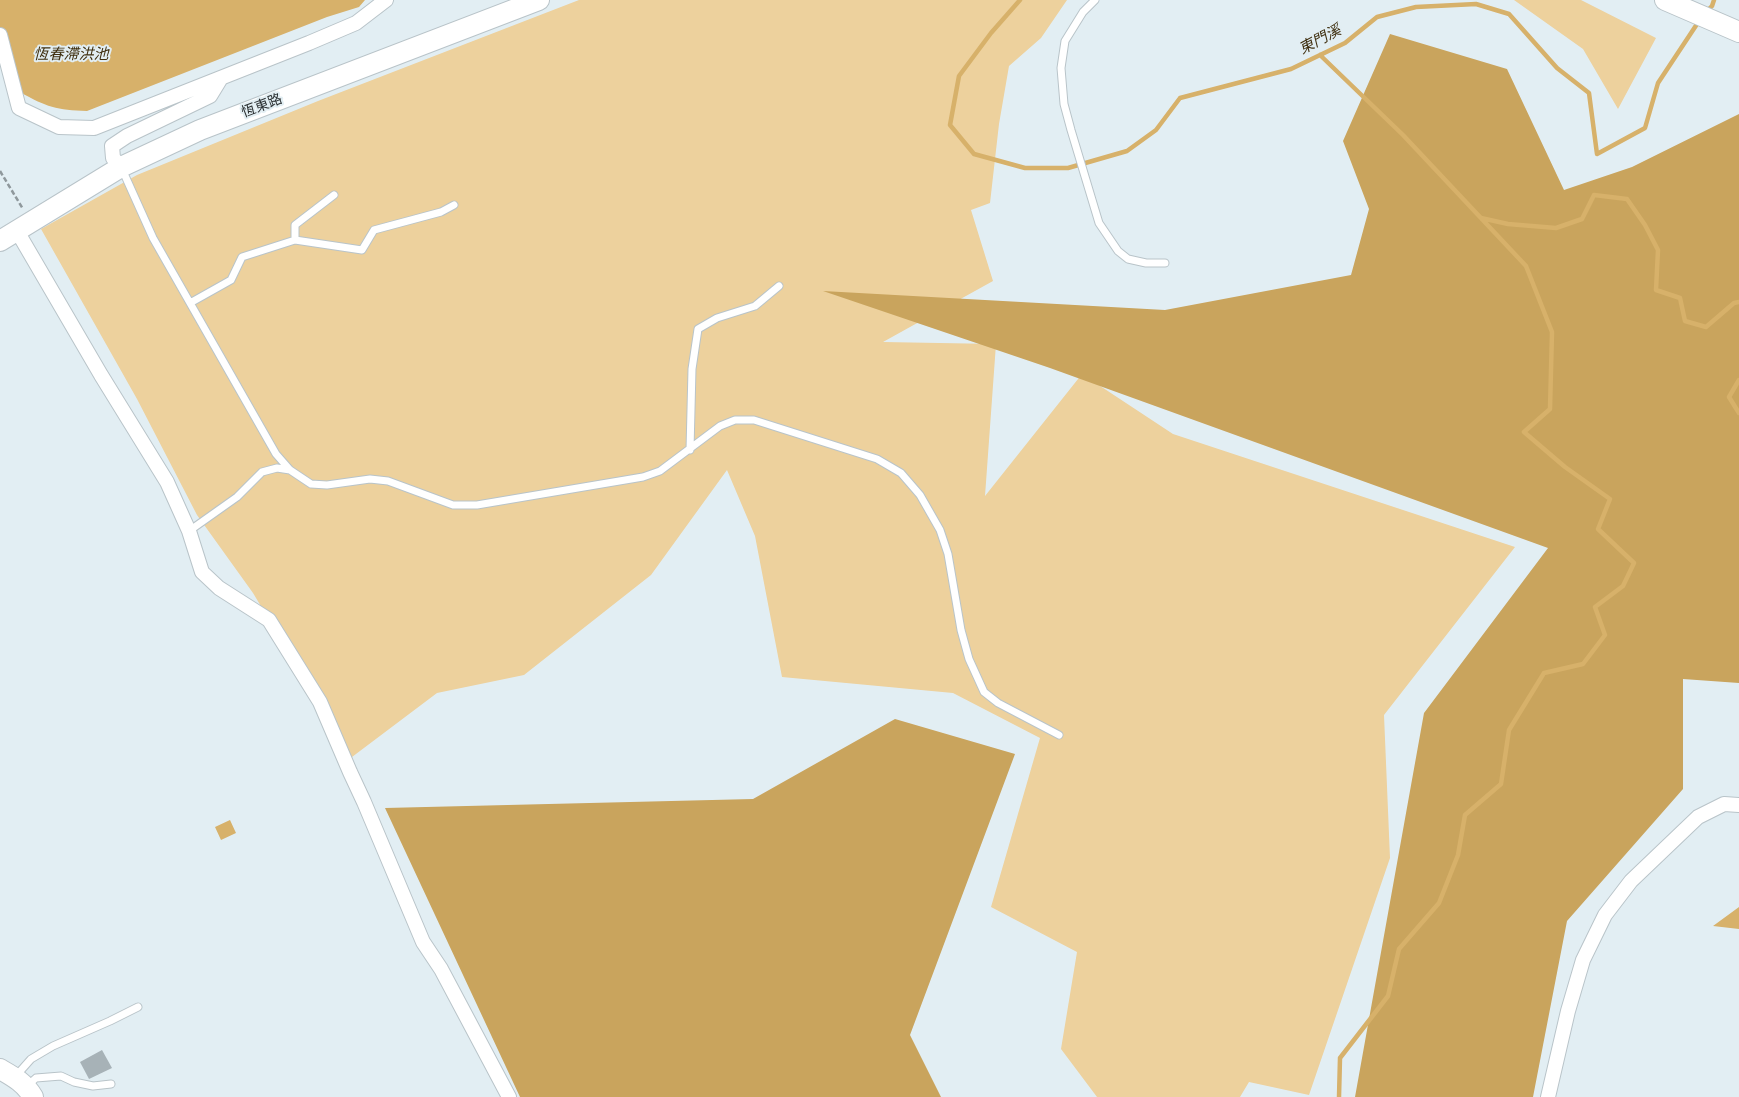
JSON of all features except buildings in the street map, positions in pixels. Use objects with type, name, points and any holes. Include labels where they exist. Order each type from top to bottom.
[{"type":"main road","name":"恆東路","points":[[0,241],[121,167],[200,130],[539,0]]},
{"type":"main road","points":[[1671,3],[1739,32]]},
{"type":"street","points":[[0,36],[19,108],[59,127],[94,128],[356,23],[386,0]]},
{"type":"street","points":[[121,167],[114,158],[112,146],[127,136],[210,96],[220,78]]},
{"type":"street","points":[[24,227],[101,375],[167,482],[189,531],[202,572],[219,588],[269,620],[320,702],[423,942],[441,969],[509,1097]]},
{"type":"street","points":[[1548,1097],[1568,1011],[1583,960],[1605,915],[1631,880],[1698,817],[1724,804],[1739,805]]},
{"type":"lane","points":[[1095,0],[1083,12],[1065,41],[1061,68],[1064,104],[1099,223],[1118,251],[1128,259],[1146,263],[1165,263]]},
{"type":"lane","points":[[121,167],[153,238],[276,454],[290,470],[311,484],[327,485],[370,479],[388,481],[452,505],[477,505],[643,477],[660,471],[720,426],[736,420],[754,420],[877,459],[901,473],[920,495],[940,530],[950,561],[961,630],[969,659],[984,692],[998,703],[1059,735]]},
{"type":"lane","points":[[295,240],[295,225],[334,195]]},
{"type":"lane","points":[[190,303],[231,280],[242,258],[295,240],[362,250],[374,230],[441,212],[454,205]]},
{"type":"lane","points":[[690,450],[692,369],[698,330],[718,318],[754,306],[779,286]]},
{"type":"lane","points":[[189,531],[237,497],[262,472],[277,468],[290,470]]},
{"type":"lane","points":[[18,1083],[31,1059],[53,1046],[138,1007]]},
{"type":"lane","points":[[18,1083],[36,1078],[61,1076],[74,1082],[93,1086],[111,1084]]},
{"type":"path","points":[[0,172],[24,227]]},
{"type":"shaded area","points":[[579,0],[1067,0],[1041,38],[1009,66],[999,124],[990,203],[971,210],[993,281],[883,342],[996,344],[985,496],[1082,374],[1173,434],[1515,547],[1384,715],[1390,858],[1309,1095],[1249,1082],[1240,1097],[1097,1097],[1061,1049],[1077,952],[991,907],[1040,738],[953,693],[782,677],[755,536],[727,470],[651,575],[524,675],[437,693],[348,760],[301,673],[253,593],[197,515],[137,399],[41,229],[137,175],[318,101]]},
{"type":"shaded area","points":[[1514,0],[1581,0],[1656,38],[1618,109],[1583,49]]},
{"type":"shaded area","points":[[1390,34],[1507,69],[1564,190],[1632,167],[1739,114],[1739,683],[1683,679],[1683,789],[1567,921],[1533,1097],[1355,1097],[1424,713],[1548,548],[1050,368],[823,291],[1165,310],[1351,275],[1369,209],[1343,141]]},
{"type":"shaded area","points":[[895,719],[1015,754],[910,1035],[941,1097],[520,1097],[385,808],[753,799]]},
{"type":"water","name":"恆春滯洪池","points":[[0,0],[365,0],[359,7],[327,17],[87,111],[52,107],[20,92],[0,33]]},
{"type":"water","points":[[230,820],[236,833],[221,840],[215,827]]},
{"type":"water","points":[[1739,907],[1739,929],[1713,926]]},
{"type":"waterway","name":"東門溪","points":[[1020,0],[991,33],[959,76],[950,125],[974,154],[1025,168],[1068,168],[1127,151],[1156,130],[1180,98],[1291,69],[1345,43],[1377,17],[1416,7],[1476,4],[1509,14],[1557,68],[1589,93],[1597,154],[1645,128],[1658,83],[1699,21]]},
{"type":"waterway","name":"東門溪","points":[[1707,11],[1712,6],[1714,0]]},
{"type":"waterway","points":[[1320,55],[1403,135],[1526,266],[1552,332],[1550,409],[1524,432],[1565,467],[1610,499],[1598,529],[1634,563],[1623,586],[1595,607],[1605,635],[1583,664],[1544,673],[1509,730],[1501,784],[1465,815],[1458,855],[1439,903],[1399,949],[1388,996],[1340,1058],[1339,1097]]},
{"type":"waterway","points":[[1481,218],[1508,224],[1556,228],[1582,219],[1594,195],[1627,199],[1645,225],[1658,250],[1656,290],[1680,298],[1685,321],[1706,327],[1734,303],[1739,302]]},
{"type":"waterway","points":[[1739,380],[1729,397],[1739,413]]}]
